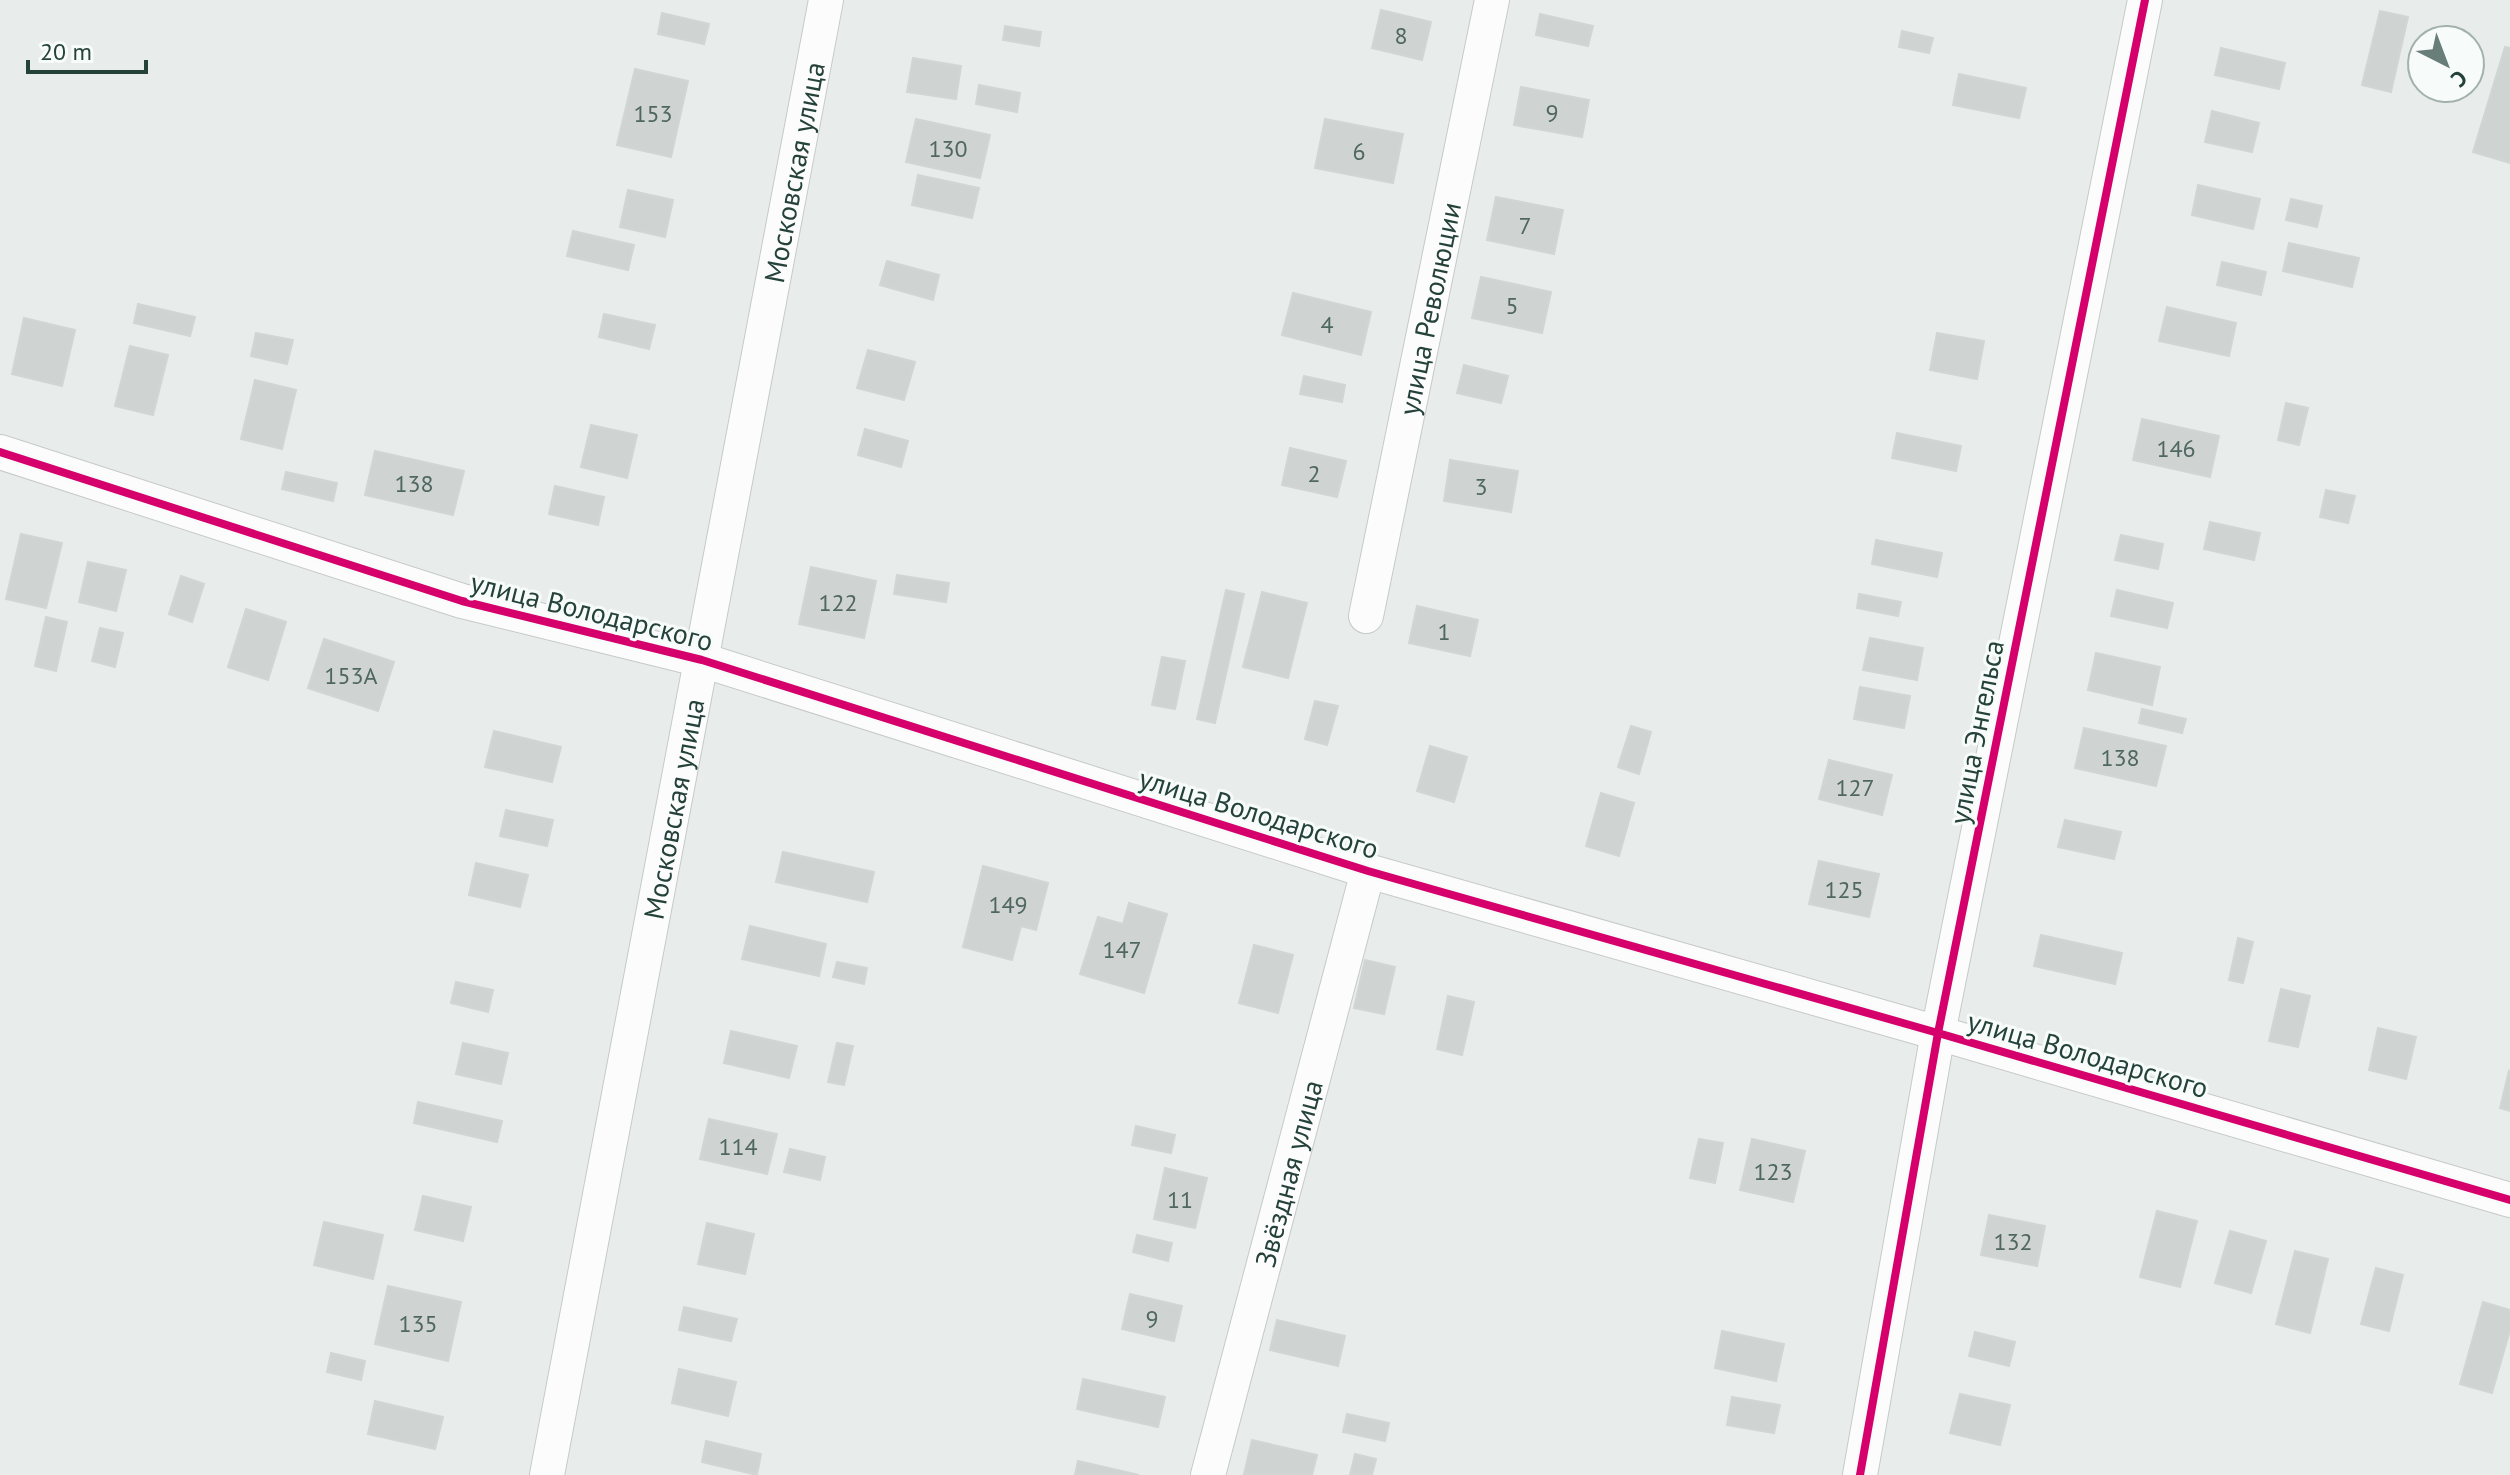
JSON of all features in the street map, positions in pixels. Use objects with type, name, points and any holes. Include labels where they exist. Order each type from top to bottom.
[{"type":"street","name":"Московская улица","points":[[547,1475],[826,0]]},
{"type":"street","name":"улица Революции","points":[[1366,616],[1492,0]]},
{"type":"street","name":"улица Энгельса","points":[[1860,1475],[1938,1033],[2145,0]]},
{"type":"street","name":"улица Володарского","points":[[0,452],[462,601],[702,660],[1368,871],[2510,1200]]},
{"type":"street","name":"Звёздная улица","points":[[1208,1475],[1368,871]]},
{"type":"building","points":[[1381,10],[1431,22],[1422,60],[1372,48]]},
{"type":"building","points":[[2380,11],[2408,17],[2391,92],[2362,85]]},
{"type":"building","points":[[662,13],[709,24],[704,44],[658,34]]},
{"type":"building","points":[[1540,14],[1593,26],[1588,46],[1536,35]]},
{"type":"building","points":[[1005,26],[1041,32],[1039,46],[1003,40]]},
{"type":"building","points":[[1902,31],[1933,38],[1929,53],[1899,47]]},
{"type":"building","points":[[2505,47],[2510,48],[2510,163],[2473,152]]},
{"type":"building","points":[[2221,48],[2285,63],[2279,89],[2215,75]]},
{"type":"building","points":[[913,58],[961,66],[956,99],[907,92]]},
{"type":"building","points":[[635,69],[688,81],[671,157],[617,145]]},
{"type":"building","points":[[1959,74],[2026,88],[2019,118],[1953,105]]},
{"type":"building","points":[[979,85],[1020,93],[1017,112],[976,104]]},
{"type":"building","points":[[1521,87],[1589,100],[1582,137],[1514,125]]},
{"type":"building","points":[[2212,111],[2259,123],[2252,152],[2205,142]]},
{"type":"building","points":[[916,119],[990,135],[980,178],[906,162]]},
{"type":"building","points":[[1325,119],[1403,134],[1393,183],[1315,168]]},
{"type":"building","points":[[918,175],[979,188],[972,218],[912,205]]},
{"type":"building","points":[[2198,185],[2260,199],[2253,229],[2192,215]]},
{"type":"building","points":[[628,190],[673,200],[665,237],[620,227]]},
{"type":"building","points":[[1496,197],[1563,210],[1554,254],[1487,240]]},
{"type":"building","points":[[2291,199],[2322,206],[2317,227],[2286,220]]},
{"type":"building","points":[[573,231],[634,245],[628,270],[567,256]]},
{"type":"building","points":[[2289,243],[2359,258],[2352,287],[2283,271]]},
{"type":"building","points":[[887,261],[939,275],[933,300],[880,285]]},
{"type":"building","points":[[2222,262],[2266,272],[2261,295],[2217,285]]},
{"type":"building","points":[[1481,277],[1551,292],[1542,333],[1472,318]]},
{"type":"building","points":[[1293,293],[1371,312],[1361,355],[1282,335]]},
{"type":"building","points":[[138,304],[195,317],[190,336],[134,323]]},
{"type":"building","points":[[2167,307],[2236,323],[2229,356],[2159,341]]},
{"type":"building","points":[[604,314],[655,325],[649,349],[599,337]]},
{"type":"building","points":[[24,318],[75,330],[62,386],[12,374]]},
{"type":"building","points":[[256,333],[293,340],[287,364],[251,356]]},
{"type":"building","points":[[1937,333],[1984,341],[1977,379],[1930,370]]},
{"type":"building","points":[[130,346],[168,355],[153,415],[115,406]]},
{"type":"building","points":[[868,350],[915,362],[904,400],[857,388]]},
{"type":"building","points":[[1464,365],[1508,376],[1501,403],[1457,393]]},
{"type":"building","points":[[1304,376],[1345,385],[1342,402],[1300,394]]},
{"type":"building","points":[[255,380],[296,390],[282,449],[241,439]]},
{"type":"building","points":[[2286,403],[2308,408],[2299,445],[2278,440]]},
{"type":"building","points":[[2142,419],[2219,436],[2210,477],[2133,460]]},
{"type":"building","points":[[591,425],[637,435],[627,478],[581,467]]},
{"type":"building","points":[[865,429],[908,441],[901,467],[858,455]]},
{"type":"building","points":[[1897,433],[1961,446],[1956,471],[1892,458]]},
{"type":"building","points":[[1290,448],[1346,461],[1337,497],[1282,485]]},
{"type":"building","points":[[375,451],[464,471],[453,515],[365,495]]},
{"type":"building","points":[[1450,460],[1518,471],[1511,512],[1444,501]]},
{"type":"building","points":[[286,472],[337,483],[333,501],[282,489]]},
{"type":"building","points":[[555,486],[604,497],[598,525],[549,514]]},
{"type":"building","points":[[2326,490],[2355,496],[2348,523],[2320,517]]},
{"type":"building","points":[[2210,522],[2260,533],[2254,560],[2204,549]]},
{"type":"building","points":[[21,534],[62,543],[46,608],[6,599]]},
{"type":"building","points":[[2121,535],[2163,544],[2158,569],[2115,560]]},
{"type":"building","points":[[1876,540],[1942,553],[1937,577],[1872,564]]},
{"type":"building","points":[[88,562],[126,570],[116,611],[79,602]]},
{"type":"building","points":[[811,567],[876,581],[864,638],[799,624]]},
{"type":"building","points":[[897,575],[949,583],[946,602],[894,594]]},
{"type":"building","points":[[181,576],[204,584],[192,622],[169,614]]},
{"type":"building","points":[[1226,590],[1244,594],[1215,723],[1197,719]]},
{"type":"building","points":[[2117,590],[2173,603],[2167,628],[2111,616]]},
{"type":"building","points":[[1262,592],[1307,603],[1288,678],[1243,667]]},
{"type":"building","points":[[1859,594],[1901,602],[1898,616],[1857,608]]},
{"type":"building","points":[[1417,606],[1478,620],[1470,656],[1409,643]]},
{"type":"building","points":[[246,609],[286,622],[268,680],[228,667]]},
{"type":"building","points":[[46,617],[67,622],[56,671],[35,666]]},
{"type":"building","points":[[100,628],[123,633],[115,667],[92,661]]},
{"type":"building","points":[[1870,638],[1923,648],[1917,680],[1863,670]]},
{"type":"building","points":[[324,639],[394,662],[378,711],[308,688]]},
{"type":"building","points":[[2096,653],[2160,667],[2152,705],[2088,690]]},
{"type":"building","points":[[1162,657],[1185,661],[1175,709],[1152,705]]},
{"type":"building","points":[[1860,687],[1910,696],[1904,728],[1854,719]]},
{"type":"building","points":[[1315,701],[1338,706],[1327,745],[1305,739]]},
{"type":"building","points":[[2142,709],[2186,719],[2182,733],[2139,723]]},
{"type":"building","points":[[1631,726],[1651,732],[1639,774],[1618,767]]},
{"type":"building","points":[[2084,728],[2166,746],[2156,786],[2075,768]]},
{"type":"building","points":[[494,731],[561,747],[552,782],[485,767]]},
{"type":"building","points":[[1430,746],[1467,757],[1454,802],[1417,791]]},
{"type":"building","points":[[1829,760],[1892,775],[1882,815],[1819,799]]},
{"type":"building","points":[[1601,793],[1634,803],[1619,856],[1586,846]]},
{"type":"building","points":[[506,810],[553,820],[547,846],[500,836]]},
{"type":"building","points":[[2065,820],[2121,832],[2114,859],[2058,847]]},
{"type":"building","points":[[783,852],[874,872],[867,902],[776,882]]},
{"type":"building","points":[[1819,861],[1879,874],[1869,917],[1809,904]]},
{"type":"building","points":[[476,863],[528,875],[520,907],[469,895]]},
{"type":"building","points":[[983,866],[1048,883],[1036,930],[1021,926],[1012,960],[963,947]]},
{"type":"building","points":[[1129,903],[1167,914],[1144,993],[1080,974],[1098,917],[1123,924]]},
{"type":"building","points":[[750,926],[826,944],[819,976],[742,959]]},
{"type":"building","points":[[2041,935],[2122,953],[2115,984],[2034,966]]},
{"type":"building","points":[[2238,938],[2253,942],[2243,983],[2229,980]]},
{"type":"building","points":[[1254,945],[1293,955],[1278,1013],[1239,1003]]},
{"type":"building","points":[[1365,960],[1395,967],[1384,1014],[1354,1008]]},
{"type":"building","points":[[837,962],[867,968],[864,984],[833,977]]},
{"type":"building","points":[[456,982],[493,990],[488,1012],[451,1003]]},
{"type":"building","points":[[2281,989],[2310,996],[2298,1047],[2269,1041]]},
{"type":"building","points":[[1448,996],[1474,1002],[1462,1055],[1437,1049]]},
{"type":"building","points":[[2378,1028],[2416,1037],[2406,1079],[2369,1070]]},
{"type":"building","points":[[731,1031],[797,1046],[789,1078],[724,1063]]},
{"type":"building","points":[[463,1043],[508,1053],[501,1084],[456,1074]]},
{"type":"building","points":[[837,1043],[853,1046],[844,1085],[828,1082]]},
{"type":"building","points":[[2510,1072],[2510,1111],[2500,1108]]},
{"type":"building","points":[[418,1102],[502,1121],[497,1142],[414,1123]]},
{"type":"building","points":[[709,1119],[777,1134],[767,1174],[700,1159]]},
{"type":"building","points":[[1136,1126],[1175,1135],[1171,1153],[1132,1145]]},
{"type":"building","points":[[1699,1139],[1723,1143],[1715,1183],[1690,1178]]},
{"type":"building","points":[[1752,1139],[1805,1151],[1793,1202],[1740,1190]]},
{"type":"building","points":[[790,1149],[825,1157],[820,1180],[784,1172]]},
{"type":"building","points":[[1165,1168],[1207,1178],[1195,1228],[1154,1219]]},
{"type":"building","points":[[423,1196],[471,1207],[463,1241],[415,1230]]},
{"type":"building","points":[[2157,1211],[2197,1221],[2180,1287],[2140,1277]]},
{"type":"building","points":[[1989,1215],[2045,1226],[2037,1266],[1981,1255]]},
{"type":"building","points":[[324,1222],[383,1235],[373,1279],[314,1265]]},
{"type":"building","points":[[707,1223],[754,1234],[745,1274],[698,1264]]},
{"type":"building","points":[[2230,1231],[2266,1241],[2251,1293],[2215,1283]]},
{"type":"building","points":[[1137,1235],[1172,1243],[1168,1261],[1133,1252]]},
{"type":"building","points":[[2295,1251],[2328,1259],[2310,1333],[2276,1324]]},
{"type":"building","points":[[2376,1268],[2403,1275],[2389,1331],[2361,1324]]},
{"type":"building","points":[[388,1286],[461,1302],[448,1361],[375,1344]]},
{"type":"building","points":[[1130,1294],[1182,1306],[1174,1341],[1122,1329]]},
{"type":"building","points":[[2483,1302],[2510,1310],[2510,1330],[2492,1393],[2460,1384]]},
{"type":"building","points":[[684,1307],[737,1319],[731,1341],[679,1330]]},
{"type":"building","points":[[1277,1320],[1345,1336],[1338,1366],[1270,1350]]},
{"type":"building","points":[[1722,1331],[1784,1344],[1776,1381],[1715,1368]]},
{"type":"building","points":[[1975,1332],[2015,1342],[2009,1366],[1969,1356]]},
{"type":"building","points":[[331,1353],[365,1361],[361,1380],[327,1372]]},
{"type":"building","points":[[679,1369],[736,1382],[728,1416],[672,1403]]},
{"type":"building","points":[[1083,1379],[1165,1397],[1158,1427],[1077,1409]]},
{"type":"building","points":[[1960,1394],[2010,1405],[2000,1445],[1950,1433]]},
{"type":"building","points":[[1732,1397],[1780,1405],[1774,1433],[1727,1425]]},
{"type":"building","points":[[375,1401],[443,1417],[435,1449],[368,1434]]},
{"type":"building","points":[[1347,1414],[1389,1423],[1385,1441],[1343,1432]]},
{"type":"building","points":[[1252,1440],[1317,1455],[1312,1475],[1244,1474]]},
{"type":"building","points":[[706,1441],[761,1454],[757,1475],[702,1462]]},
{"type":"building","points":[[1355,1454],[1376,1459],[1372,1475],[1350,1475]]},
{"type":"building","points":[[1078,1461],[1139,1475],[1075,1475]]},
{"type":"cycle path","points":[[1860,1475],[1938,1033],[2145,0]]},
{"type":"cycle path","points":[[0,452],[462,601],[702,660],[1368,871],[2510,1200]]}]
